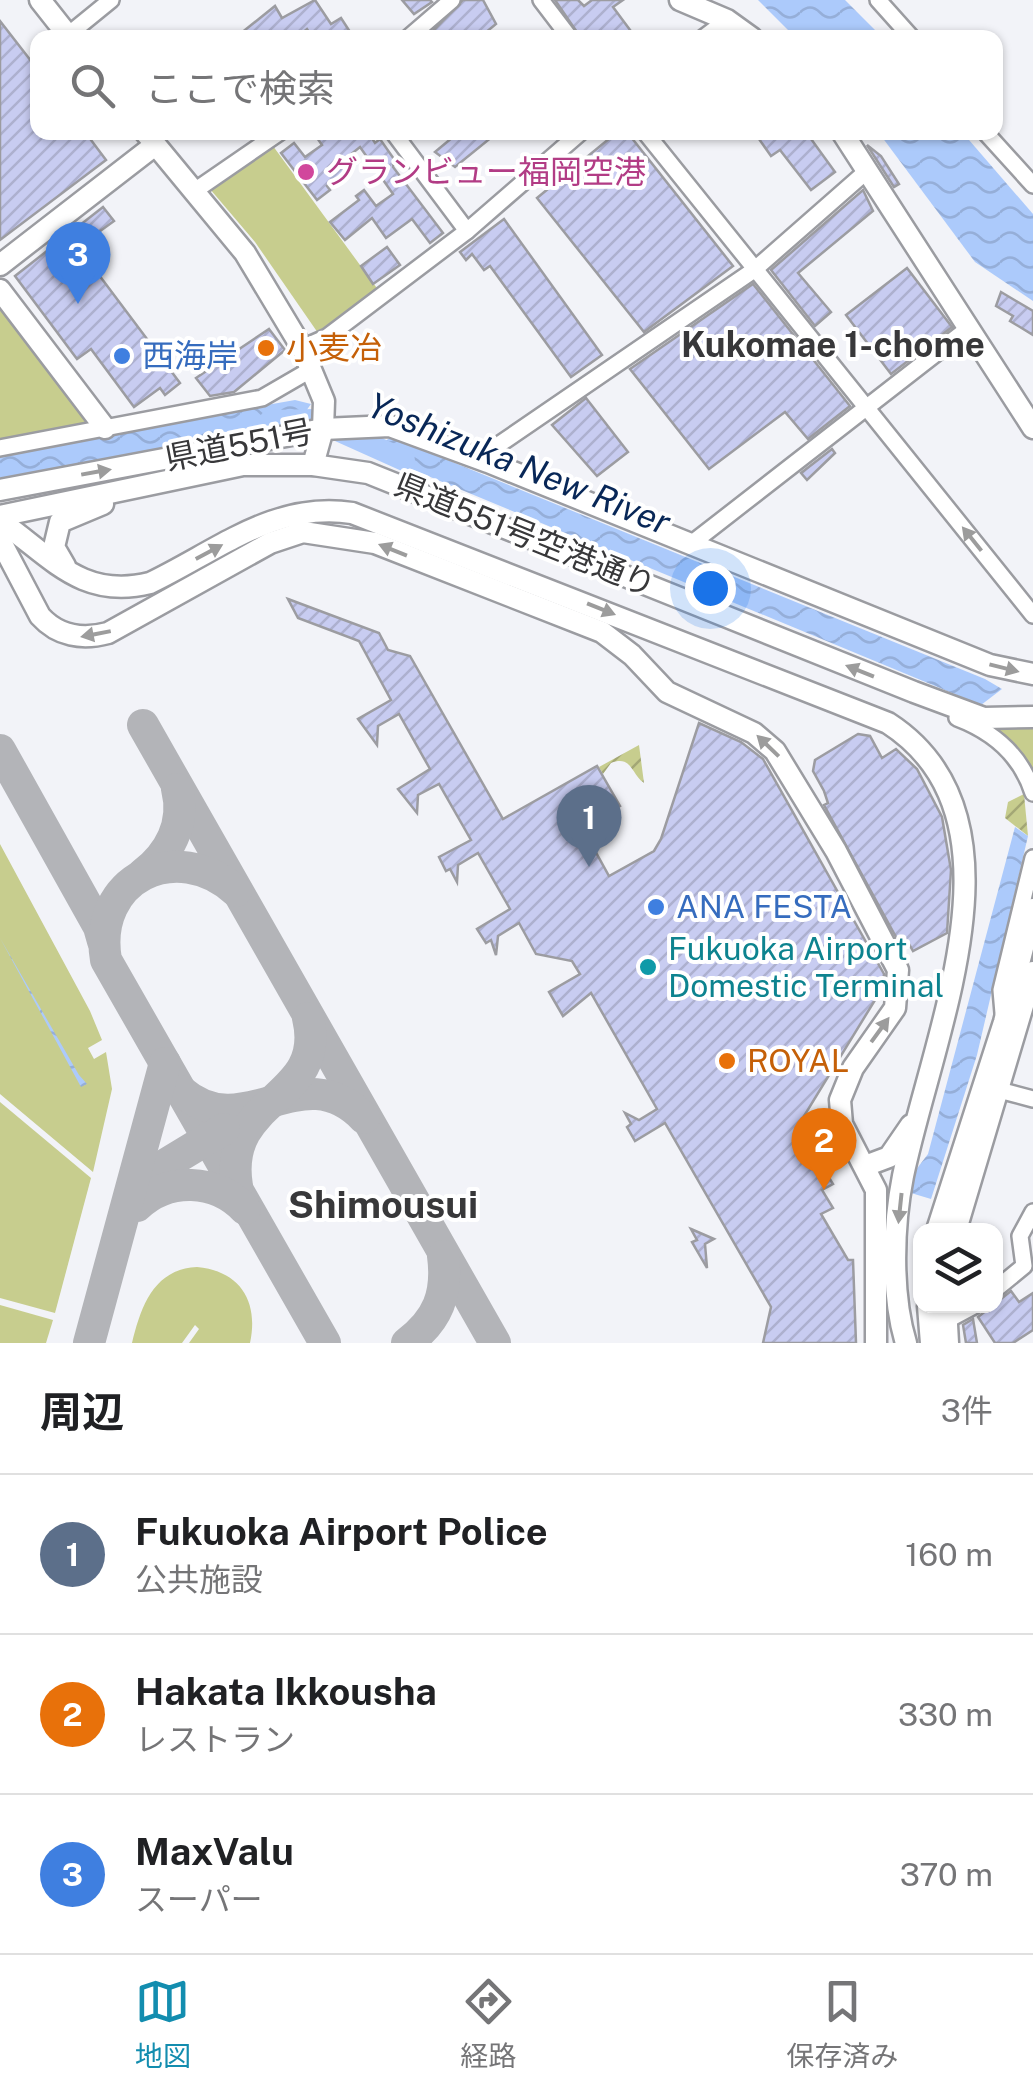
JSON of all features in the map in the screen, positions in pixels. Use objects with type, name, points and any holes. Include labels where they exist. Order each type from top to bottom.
[{"type":"street","points":[[40,0],[64,30]]},
{"type":"street","points":[[76,30],[112,0]]},
{"type":"street","points":[[417,30],[452,0]]},
{"type":"street","points":[[541,0],[564,30]]},
{"type":"street","points":[[680,0],[741,30]]},
{"type":"street","points":[[878,0],[905,30]]},
{"type":"street","points":[[714,30],[727,20]]},
{"type":"street","points":[[0,265],[149,140]]},
{"type":"street","points":[[151,140],[254,266],[302,348],[324,401],[318,446]]},
{"type":"street","points":[[193,192],[268,140]]},
{"type":"street","points":[[399,140],[466,231]]},
{"type":"street","points":[[302,348],[328,337],[466,231],[573,140]]},
{"type":"street","points":[[651,140],[1033,616]]},
{"type":"street","points":[[847,140],[1033,428]]},
{"type":"street","points":[[992,140],[1033,186]]},
{"type":"street","points":[[488,462],[492,450],[754,270],[868,170]]},
{"type":"street","points":[[0,290],[105,428]]},
{"type":"street","points":[[691,544],[970,327]]},
{"type":"street","points":[[0,448],[262,398],[312,369]]},
{"type":"street","name":"県道551号","points":[[0,490],[288,438],[318,446],[358,426],[390,426],[990,665],[1033,674]]},
{"type":"street","name":"県道551号空港通り","points":[[0,518],[318,446],[368,473],[419,490],[914,692],[984,718],[1026,718]]},
{"type":"street","points":[[78,580],[54,547],[60,522],[155,481]]},
{"type":"street","points":[[0,518],[78,580],[101,585],[150,583],[280,516],[329,510],[374,520],[909,734],[942,760],[965,792],[983,843],[980,906],[904,1174],[898,1212],[898,1271],[906,1343]]},
{"type":"street","points":[[0,540],[40,616],[49,626],[78,637],[108,633],[270,543],[303,532],[375,543],[602,632],[632,654],[667,692],[754,733],[775,751],[836,851],[898,970],[895,1008],[852,1068],[840,1100],[842,1124],[876,1190],[876,1343]]},
{"type":"street","points":[[663,634],[657,648],[658,668],[703,710]]},
{"type":"street","points":[[914,692],[934,710],[1000,741],[1022,766],[1033,793]]},
{"type":"street","points":[[1004,1022],[1001,990],[1033,858]]},
{"type":"street","points":[[939,1223],[1004,1022],[1033,910]]},
{"type":"street","points":[[958,1223],[998,1090],[1028,1010],[1033,972]]},
{"type":"street","points":[[998,1090],[1033,1099]]},
{"type":"street","points":[[865,1166],[889,1157],[926,1103]]},
{"type":"street","points":[[1003,1284],[1028,1264],[1020,1236],[1033,1212]]},
{"type":"street","points":[[929,1313],[932,1343]]},
{"type":"street","points":[[946,1313],[948,1343]]},
{"type":"green space","points":[[273,146],[379,291],[318,333],[255,242],[210,189]]},
{"type":"green space","points":[[0,303],[88,422],[0,441]]},
{"type":"green space","points":[[988,726],[1033,726],[1033,778]]},
{"type":"green space","points":[[639,745],[644,783],[623,761],[611,763],[603,774],[599,767]]},
{"type":"green space","points":[[1024,794],[1028,836],[1005,818],[1008,802]]},
{"type":"green space","points":[[0,844],[90,1011],[102,1040],[88,1048],[94,1059],[106,1052],[112,1089],[93,1172],[0,1094]]},
{"type":"green space","points":[[0,1102],[91,1178],[55,1313],[0,1298]]},
{"type":"green space","points":[[197,1267],[225,1275],[243,1291],[252,1314],[250,1343],[189,1343],[199,1329],[195,1325],[182,1343],[132,1343],[145,1303],[160,1282],[182,1269]]},
{"type":"green space","points":[[0,1305],[53,1320],[46,1343],[0,1343]]},
{"type":"water","points":[[758,0],[845,0],[875,30],[788,30]]},
{"type":"water","points":[[884,140],[969,140],[1033,214],[1033,301],[975,262]]},
{"type":"water","points":[[295,400],[311,404],[294,428],[258,431],[0,480],[0,453]]},
{"type":"water","points":[[391,437],[1002,689],[981,705],[370,452]]},
{"type":"water","points":[[1015,827],[1028,836],[977,1055],[931,1199],[911,1193],[915,1171],[928,1154]]},
{"type":"water","points":[[0,938],[79,1075],[87,1084],[81,1087]]},
{"type":"building","points":[[315,0],[331,24],[341,18],[349,30],[245,30],[275,6],[282,18]]},
{"type":"building","points":[[402,0],[430,0],[432,2],[414,14]]},
{"type":"building","points":[[463,0],[483,0],[496,24],[489,30],[434,30]]},
{"type":"building","points":[[555,0],[578,0],[584,6],[592,0],[623,0],[613,7],[630,30],[576,30]]},
{"type":"building","points":[[0,21],[30,60],[30,140],[91,140],[106,160],[0,240]]},
{"type":"building","points":[[319,140],[381,140],[394,159],[393,167],[443,233],[430,243],[412,219],[386,238],[372,218],[345,240],[330,222],[359,200],[356,196],[364,190],[376,206],[393,194],[360,147],[345,159],[351,168],[327,186],[330,190],[317,200],[281,153],[294,143],[305,157],[322,145]]},
{"type":"building","points":[[449,140],[488,140],[455,167],[435,152]]},
{"type":"building","points":[[608,140],[633,140],[733,266],[644,332],[537,198]]},
{"type":"building","points":[[760,140],[812,140],[835,172],[811,190],[780,150],[771,156]]},
{"type":"building","points":[[867,145],[881,156],[899,184],[894,187]]},
{"type":"building","points":[[863,190],[873,211],[798,273],[831,312],[815,326],[771,270]]},
{"type":"building","points":[[103,207],[114,221],[78,247],[180,383],[165,395],[160,388],[134,407],[91,349],[77,359],[15,276]]},
{"type":"building","points":[[504,219],[602,355],[571,377],[490,266],[484,270],[472,254],[466,260],[460,252]]},
{"type":"building","points":[[387,247],[400,265],[373,284],[361,266]]},
{"type":"building","points":[[907,268],[952,327],[891,374],[846,315]]},
{"type":"building","points":[[753,284],[850,406],[808,439],[785,412],[709,469],[630,369]]},
{"type":"building","points":[[1001,292],[1033,311],[1033,335],[1010,321],[1013,316],[996,306]]},
{"type":"building","points":[[269,329],[285,350],[234,392],[210,396],[196,378]]},
{"type":"building","points":[[586,398],[628,452],[597,476],[552,425]]},
{"type":"building","points":[[832,449],[835,453],[807,480],[801,473]]},
{"type":"building","points":[[288,599],[379,633],[388,650],[410,656],[503,819],[597,766],[620,806],[582,827],[609,876],[654,851],[699,723],[741,742],[763,759],[884,974],[883,987],[804,1116],[831,1163],[823,1168],[833,1184],[822,1190],[833,1208],[821,1214],[848,1260],[853,1260],[856,1343],[763,1343],[771,1307],[665,1123],[635,1141],[627,1127],[631,1124],[625,1113],[639,1120],[657,1109],[591,993],[563,1016],[549,992],[580,974],[572,961],[536,954],[519,923],[498,936],[496,955],[491,940],[486,943],[477,929],[510,909],[478,853],[458,865],[457,882],[450,869],[446,871],[439,857],[471,840],[439,784],[418,795],[417,813],[398,789],[430,769],[399,714],[378,726],[377,745],[358,719],[391,700],[359,641],[298,618]]},
{"type":"building","points":[[858,734],[870,736],[882,758],[896,749],[917,769],[942,817],[951,870],[947,933],[913,951],[909,944],[902,948],[824,805],[828,803],[813,771],[815,760]]},
{"type":"building","points":[[691,1229],[714,1239],[705,1244],[707,1268],[692,1242],[697,1240]]},
{"type":"building","points":[[1011,1291],[1019,1302],[1033,1293],[1033,1330],[1013,1343],[995,1343],[978,1317],[983,1313],[1003,1313],[1003,1297]]},
{"type":"building","points":[[973,1319],[977,1343],[966,1343],[963,1325]]},
{"type":"waterway","name":"Yoshizuka New River","points":[[270,421],[315,420],[404,460]]},
{"type":"taxiway","points":[[143,725],[495,1343]]},
{"type":"taxiway","points":[[0,750],[99,927],[103,941]]},
{"type":"taxiway","points":[[143,874],[161,857],[173,837],[179,814],[177,789]]},
{"type":"taxiway","points":[[236,891],[213,875],[188,868],[165,868],[143,875],[125,888],[112,907],[105,932],[106,960],[325,1343]]},
{"type":"taxiway","points":[[237,1186],[237,1156],[245,1133],[303,1067],[310,1046],[308,1018]]},
{"type":"taxiway","points":[[89,1343],[165,1063]]},
{"type":"taxiway","points":[[181,1091],[205,1106],[228,1110],[318,1094],[341,1100],[364,1118]]},
{"type":"taxiway","points":[[133,1198],[153,1172],[224,1129]]},
{"type":"taxiway","points":[[137,1206],[163,1190],[191,1185],[220,1191],[245,1209]]},
{"type":"taxiway","points":[[407,1343],[426,1325],[438,1305],[444,1282],[443,1256]]},
{"type":"place","name":"グランビュー福岡空港","points":[[306,172]]},
{"type":"place","name":"MaxValu","points":[[78,304]]},
{"type":"place","name":"小麦冶","points":[[266,348]]},
{"type":"place","name":"西海岸","points":[[122,356]]},
{"type":"place","name":"Fukuoka Airport Police","points":[[589,867]]},
{"type":"place","name":"ANA FESTA","points":[[656,907]]},
{"type":"place","name":"Fukuoka Airport Domestic Terminal","points":[[648,967]]},
{"type":"place","name":"ROYAL","points":[[727,1061]]},
{"type":"place","name":"Hakata Ikkousha","points":[[824,1190]]},
{"type":"district","name":"Kukomae 1-chome","points":[[833,345]]},
{"type":"district","name":"Shimousui","points":[[383,1205]]}]
